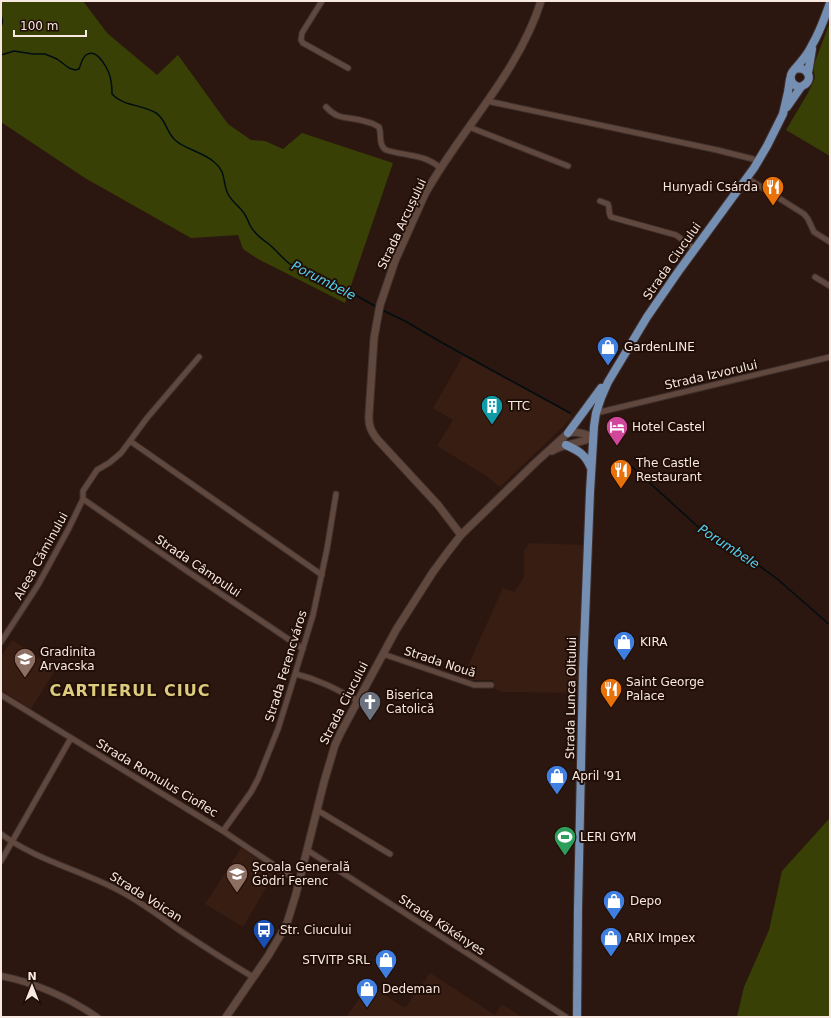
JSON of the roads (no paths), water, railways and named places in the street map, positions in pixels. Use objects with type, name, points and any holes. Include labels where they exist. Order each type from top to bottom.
[{"type":"main road","name":"Strada Arcușului","points":[[461,535],[438,505],[373,434],[370,427],[369,414],[374,338],[380,305],[395,261],[419,207],[431,184],[511,65],[527,37],[541,1]]},
{"type":"main road","points":[[783,114],[792,73],[813,44],[830,3]]},
{"type":"main road","points":[[783,114],[801,87],[808,82],[813,44]]},
{"type":"main road","points":[[796,69],[801,68],[808,73]]},
{"type":"main road","points":[[790,79],[795,86],[801,87]]},
{"type":"main road","name":"Strada Ciucului","points":[[608,382],[647,317],[747,178],[757,158],[772,138],[783,114]]},
{"type":"main road","points":[[540,458],[568,433],[601,387],[608,382]]},
{"type":"main road","name":"Strada Lunca Oltului","points":[[577,1017],[583,676],[591,469],[596,412],[600,398],[608,382]]},
{"type":"main road","points":[[568,433],[578,432],[593,437]]},
{"type":"main road","points":[[540,458],[555,449],[578,443],[593,437]]},
{"type":"main road","points":[[566,446],[574,449],[584,456],[591,469]]},
{"type":"main road","name":"Strada Ciucului","points":[[226,1017],[268,956],[285,928],[290,916],[324,782],[335,745],[400,623],[433,572],[461,535],[540,458]]},
{"type":"street","points":[[322,1],[302,33],[301,40],[303,44],[348,68]]},
{"type":"street","points":[[487,101],[757,158]]},
{"type":"street","points":[[326,107],[336,116],[364,121],[379,127],[381,131],[381,144],[386,150],[428,160],[436,164],[441,169]]},
{"type":"street","points":[[469,127],[568,166]]},
{"type":"street","points":[[747,178],[804,214],[814,232],[830,242]]},
{"type":"street","points":[[600,201],[608,204],[611,217],[676,235],[695,249]]},
{"type":"street","points":[[815,277],[830,286]]},
{"type":"street","name":"Aleea Căminului","points":[[1,642],[38,585],[83,499],[83,491],[97,470],[109,463],[121,453],[199,357]]},
{"type":"street","name":"Strada Izvorului","points":[[596,412],[830,358]]},
{"type":"street","points":[[130,441],[322,575]]},
{"type":"street","name":"Strada Ferencváros","points":[[223,831],[251,792],[258,779],[278,729],[312,618],[322,575],[336,494]]},
{"type":"street","name":"Strada Câmpului","points":[[83,499],[303,649]]},
{"type":"street","name":"Strada Nouă","points":[[383,654],[474,685],[491,685]]},
{"type":"street","points":[[296,674],[333,687],[358,701]]},
{"type":"street","name":"Strada Romulus Cioflec","points":[[1,695],[223,831],[299,882]]},
{"type":"street","points":[[1,861],[71,738]]},
{"type":"street","points":[[317,810],[390,854]]},
{"type":"street","name":"Strada Voican","points":[[1,834],[12,842],[39,856],[100,881],[131,897],[253,977]]},
{"type":"street","name":"Strada Kökényes","points":[[307,850],[566,1017]]},
{"type":"street","points":[[1,976],[39,986],[70,1000],[97,1017]]},
{"type":"waterway","name":"Porumbele","points":[[1,15],[3,22],[1,26]]},
{"type":"waterway","name":"Porumbele","points":[[1,55],[14,51],[45,54],[57,59],[69,68],[75,70],[79,69],[86,55],[90,53],[95,54],[106,67],[110,77],[112,94],[122,101],[156,113],[162,119],[175,140],[183,146],[210,159],[218,166],[223,173],[226,190],[244,213],[251,227],[285,260],[290,264],[348,291],[377,307]]},
{"type":"waterway","name":"Porumbele","points":[[382,310],[405,321],[570,413]]},
{"type":"waterway","name":"Porumbele","points":[[629,464],[707,535],[718,542],[739,551],[776,578],[830,625]]},
{"type":"place","name":"Hunyadi Csárda","points":[[773,206]]},
{"type":"place","name":"GardenLINE","points":[[608,366]]},
{"type":"place","name":"TTC","points":[[492,426]]},
{"type":"place","name":"Hotel Castel","points":[[617,446]]},
{"type":"place","name":"The Castle Restaurant","points":[[621,490]]},
{"type":"place","name":"KIRA","points":[[624,662]]},
{"type":"place","name":"Gradinita Arvacska","points":[[25,678]]},
{"type":"place","name":"Saint George Palace","points":[[611,708]]},
{"type":"place","name":"Biserica Catolică","points":[[370,722]]},
{"type":"place","name":"April '91","points":[[557,796]]},
{"type":"place","name":"LERI GYM","points":[[565,856]]},
{"type":"place","name":"Școala Generală Gödri Ferenc","points":[[237,894]]},
{"type":"place","name":"Depo","points":[[614,920]]},
{"type":"place","name":"Str. Ciucului","points":[[264,950]]},
{"type":"place","name":"ARIX Impex","points":[[611,958]]},
{"type":"place","name":"STVITP SRL","points":[[386,980]]},
{"type":"place","name":"Dedeman","points":[[367,1008]]},
{"type":"district","name":"CARTIERUL CIUC","points":[[130,690]]}]
